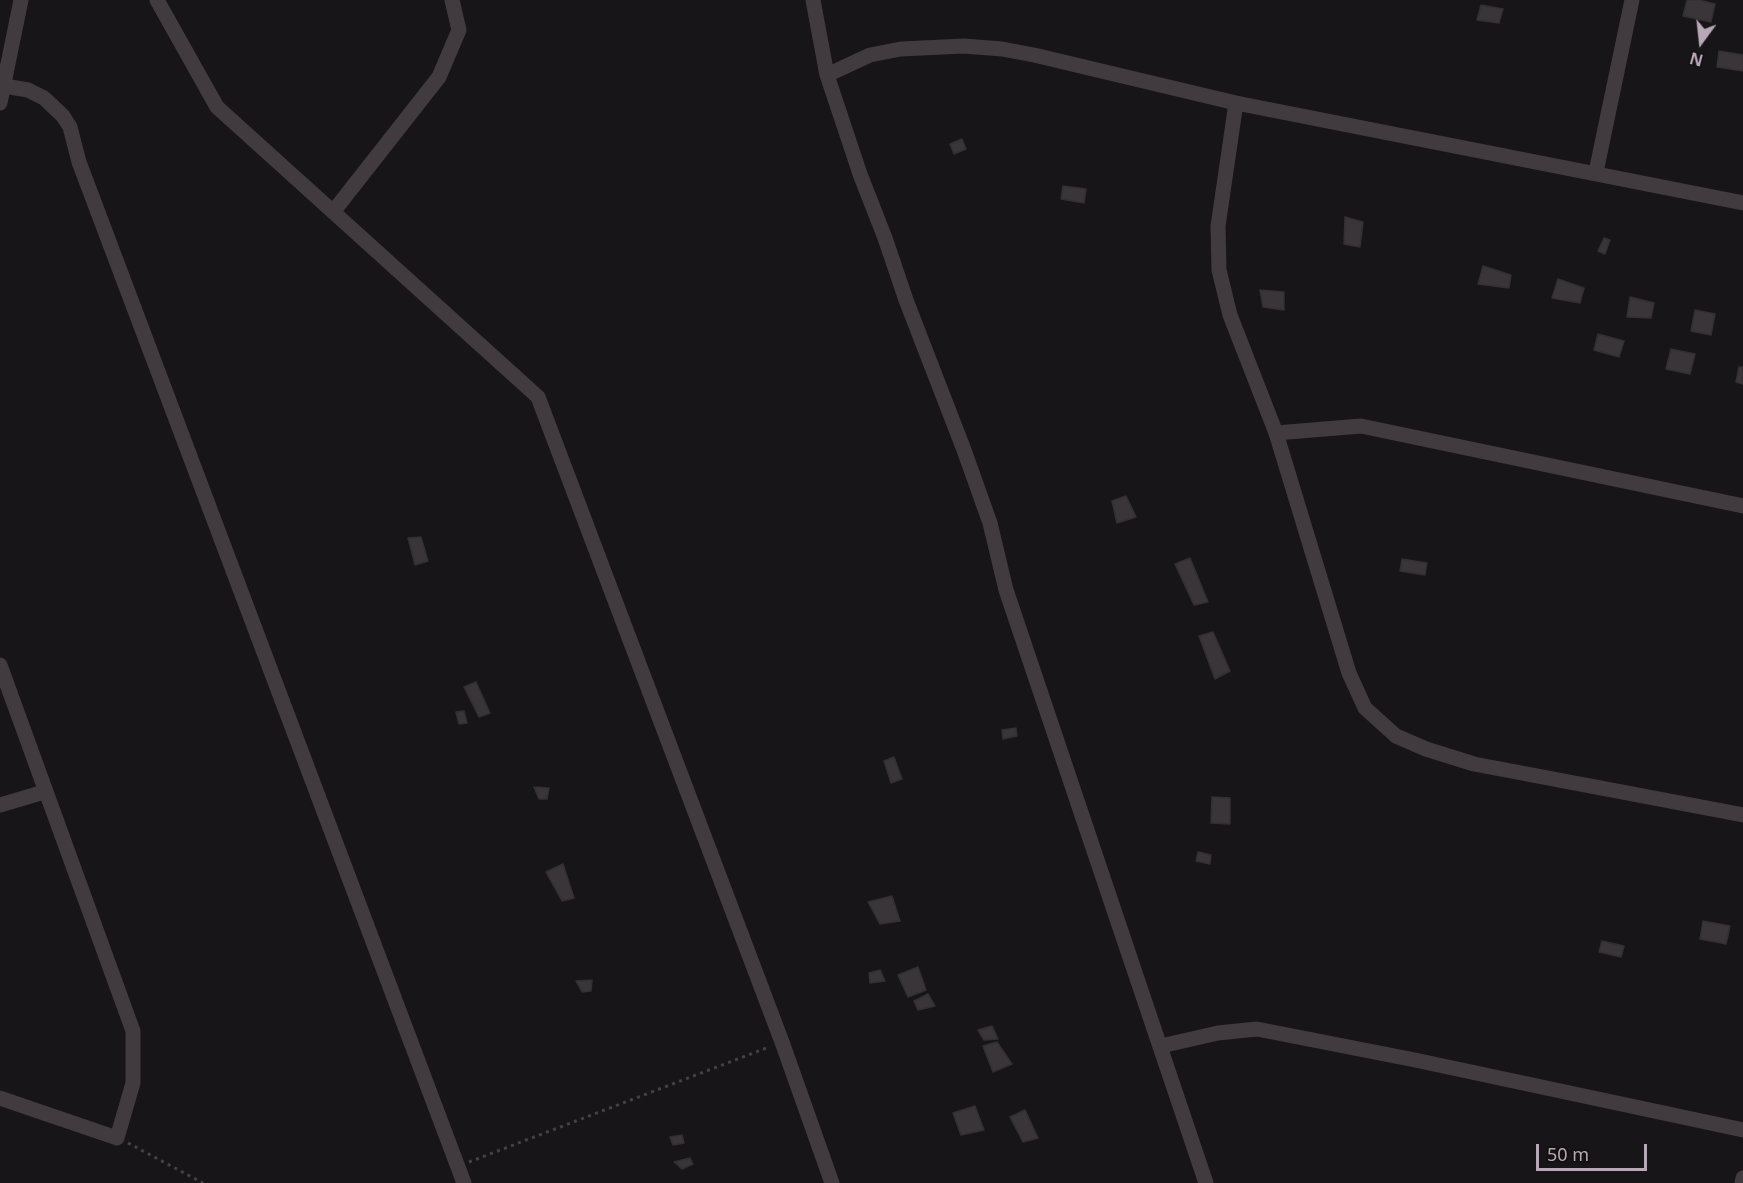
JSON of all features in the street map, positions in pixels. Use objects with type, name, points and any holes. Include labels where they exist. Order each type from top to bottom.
[{"type":"street","points":[[0,103],[21,0]]},
{"type":"street","points":[[157,0],[217,107],[538,397],[782,1042],[832,1183]]},
{"type":"street","points":[[333,212],[439,77],[459,30],[452,0]]},
{"type":"street","points":[[813,0],[827,75],[860,174],[986,512],[1006,590],[1206,1183]]},
{"type":"street","points":[[1596,172],[1632,0]]},
{"type":"street","points":[[827,75],[880,53],[931,46],[964,46],[1034,55],[1236,103],[1596,172],[1743,203]]},
{"type":"street","points":[[4,86],[28,90],[44,98],[58,111],[70,128],[83,173],[464,1183]]},
{"type":"street","points":[[1236,103],[1218,226],[1219,270],[1230,315],[1276,433],[1349,673],[1365,708],[1396,736],[1425,749],[1474,764],[1743,815]]},
{"type":"street","points":[[1276,433],[1361,426],[1743,506]]},
{"type":"street","points":[[0,665],[44,792],[133,1031],[133,1083],[117,1138],[0,1098]]},
{"type":"street","points":[[0,805],[44,792]]},
{"type":"street","points":[[1161,1046],[1218,1033],[1257,1029],[1743,1130]]},
{"type":"street","points":[[1742,1183],[1743,1178]]},
{"type":"path","points":[[459,1166],[782,1042]]},
{"type":"path","points":[[117,1138],[203,1183]]},
{"type":"building","points":[[1687,0],[1715,4],[1711,22],[1683,16]]},
{"type":"building","points":[[1481,5],[1503,9],[1499,23],[1477,20]]},
{"type":"building","points":[[1719,51],[1743,55],[1743,71],[1717,67]]},
{"type":"building","points":[[962,139],[966,149],[954,154],[950,144]]},
{"type":"building","points":[[1063,186],[1086,189],[1084,203],[1061,199]]},
{"type":"building","points":[[1345,217],[1363,222],[1360,247],[1344,244]]},
{"type":"building","points":[[1604,238],[1610,240],[1605,254],[1598,251]]},
{"type":"building","points":[[1483,266],[1511,275],[1509,288],[1478,284]]},
{"type":"building","points":[[1558,279],[1584,288],[1580,303],[1552,298]]},
{"type":"building","points":[[1260,290],[1284,292],[1284,310],[1263,307]]},
{"type":"building","points":[[1630,297],[1654,303],[1651,318],[1627,317]]},
{"type":"building","points":[[1695,310],[1715,314],[1711,335],[1691,331]]},
{"type":"building","points":[[1598,334],[1624,341],[1619,357],[1594,350]]},
{"type":"building","points":[[1671,349],[1695,354],[1690,374],[1666,369]]},
{"type":"building","points":[[1739,367],[1743,367],[1743,384],[1736,382]]},
{"type":"building","points":[[1126,496],[1136,517],[1117,523],[1112,501]]},
{"type":"building","points":[[421,537],[428,561],[415,565],[408,538]]},
{"type":"building","points":[[1190,558],[1208,602],[1194,605],[1175,564]]},
{"type":"building","points":[[1402,559],[1427,563],[1425,575],[1400,571]]},
{"type":"building","points":[[1213,632],[1230,671],[1215,679],[1199,636]]},
{"type":"building","points":[[476,682],[490,713],[479,717],[464,687]]},
{"type":"building","points":[[464,711],[467,723],[459,724],[456,712]]},
{"type":"building","points":[[1016,728],[1017,736],[1003,739],[1002,730]]},
{"type":"building","points":[[894,757],[902,779],[891,783],[884,761]]},
{"type":"building","points":[[534,787],[549,788],[547,799],[539,799]]},
{"type":"building","points":[[1212,797],[1230,798],[1230,824],[1211,823]]},
{"type":"building","points":[[1198,852],[1211,855],[1210,864],[1196,861]]},
{"type":"building","points":[[563,864],[574,898],[562,901],[546,872]]},
{"type":"building","points":[[892,896],[900,921],[880,924],[868,902]]},
{"type":"building","points":[[1703,921],[1730,926],[1726,944],[1700,939]]},
{"type":"building","points":[[1602,941],[1624,946],[1621,957],[1599,952]]},
{"type":"building","points":[[918,967],[926,990],[908,997],[898,975]]},
{"type":"building","points":[[880,970],[885,981],[870,983],[869,973]]},
{"type":"building","points":[[592,980],[591,991],[582,992],[576,981]]},
{"type":"building","points":[[928,994],[935,1006],[918,1010],[914,1001]]},
{"type":"building","points":[[992,1026],[998,1039],[984,1040],[978,1030]]},
{"type":"building","points":[[997,1042],[1012,1064],[993,1072],[983,1046]]},
{"type":"building","points":[[975,1106],[984,1130],[961,1135],[953,1113]]},
{"type":"building","points":[[1025,1110],[1038,1138],[1023,1142],[1010,1117]]},
{"type":"building","points":[[682,1135],[684,1143],[673,1145],[670,1137]]},
{"type":"building","points":[[690,1158],[693,1164],[682,1169],[674,1162]]}]
